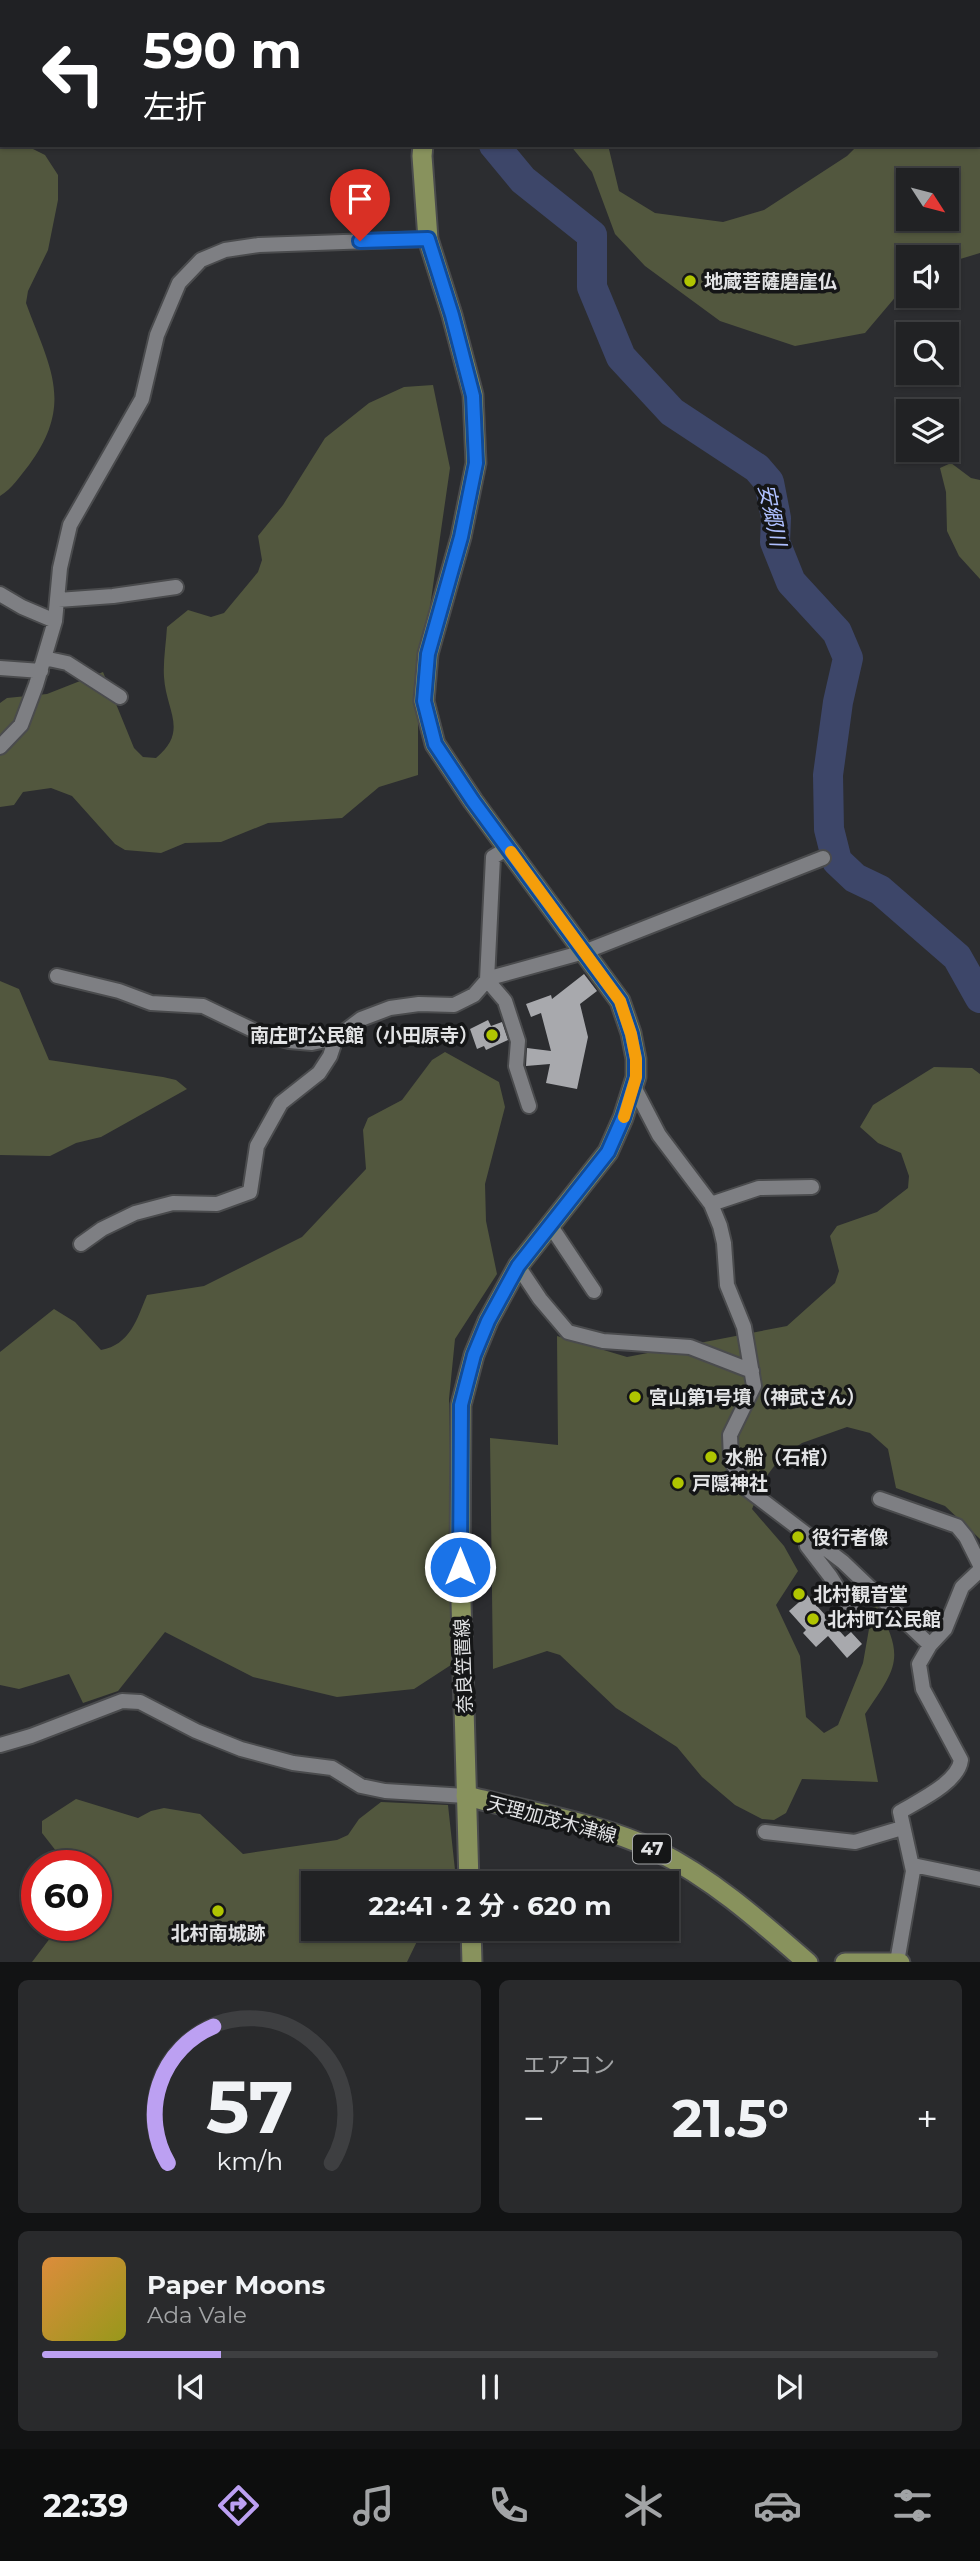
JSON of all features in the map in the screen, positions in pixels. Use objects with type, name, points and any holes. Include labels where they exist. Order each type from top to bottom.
[{"type":"main road","name":"奈良笠置線","points":[[423,147],[428,239],[452,315],[473,396],[476,463],[461,537],[428,654],[424,701],[435,744],[620,1001],[636,1059],[633,1085],[623,1118],[608,1152],[518,1266],[488,1321],[474,1355],[461,1405],[460,1567],[469,1871]]},
{"type":"main road","name":"天理加茂木津線","points":[[466,1796],[593,1827],[656,1850],[744,1908],[808,1962]]},
{"type":"main road","points":[[471,1941],[472,1962]]},
{"type":"main road","points":[[845,1962],[899,1962]]},
{"type":"street","points":[[0,747],[21,725],[42,664],[55,621],[60,568],[70,525],[142,399],[157,335],[178,283],[201,260],[225,250],[259,244],[428,239]]},
{"type":"street","points":[[58,600],[177,587]]},
{"type":"street","points":[[0,594],[55,621]]},
{"type":"street","points":[[0,668],[67,663],[120,697]]},
{"type":"street","points":[[508,848],[493,857],[487,981],[505,1001],[518,1041],[516,1066],[529,1106]]},
{"type":"street","points":[[57,976],[87,982],[150,1003],[203,1006],[259,1033],[289,1041],[312,1042],[336,1038],[361,1019],[390,1008],[419,1004],[454,1004],[474,995],[487,981],[584,952],[823,858]]},
{"type":"street","points":[[81,1244],[102,1229],[135,1213],[173,1203],[217,1204],[250,1192],[257,1146],[281,1103],[319,1073],[330,1056],[336,1038]]},
{"type":"street","points":[[633,1085],[659,1135],[711,1204],[724,1243],[727,1285],[744,1327],[754,1386],[730,1435],[731,1460],[747,1489],[843,1562],[930,1645]]},
{"type":"street","points":[[711,1204],[759,1188],[812,1187]]},
{"type":"street","points":[[550,1225],[594,1291]]},
{"type":"street","points":[[518,1266],[540,1299],[568,1332],[603,1341],[690,1347],[752,1371]]},
{"type":"street","points":[[880,1499],[957,1526],[966,1537],[980,1567],[962,1587],[945,1629],[930,1645],[919,1664],[923,1689],[961,1760],[960,1769],[952,1779],[900,1812],[913,1865],[899,1962]]},
{"type":"street","points":[[806,1535],[807,1546],[855,1616]]},
{"type":"street","points":[[0,1745],[122,1701],[139,1702],[196,1731],[242,1749],[293,1763],[332,1768],[361,1786],[384,1791],[466,1796]]},
{"type":"street","points":[[765,1832],[855,1842],[902,1828]]},
{"type":"street","points":[[913,1865],[980,1879]]},
{"type":"green space","points":[[0,147],[29,147],[45,155],[58,175],[58,200],[48,250],[28,291],[26,303],[49,366],[54,403],[51,422],[43,443],[12,486],[0,496]]},
{"type":"green space","points":[[572,147],[608,147],[619,191],[655,213],[723,222],[764,210],[847,156],[856,147],[980,147],[980,253],[959,259],[959,245],[896,245],[896,296],[865,333],[795,346],[720,321],[645,266],[615,234],[592,172]]},
{"type":"green space","points":[[433,385],[450,468],[418,690],[418,775],[379,787],[342,818],[268,823],[221,842],[185,843],[161,853],[125,850],[115,844],[72,796],[51,788],[23,792],[14,805],[0,807],[0,703],[7,698],[47,694],[103,672],[134,748],[143,757],[156,758],[166,748],[174,729],[164,677],[167,627],[188,610],[211,617],[224,613],[258,572],[262,560],[258,536],[283,505],[325,438],[369,403],[404,387]]},
{"type":"green space","points":[[951,463],[971,478],[980,480],[980,579],[959,556],[947,531],[946,492],[940,468]]},
{"type":"green space","points":[[0,981],[19,989],[49,1060],[163,1077],[176,1080],[187,1089],[101,1137],[76,1143],[50,1156],[0,1155]]},
{"type":"green space","points":[[445,1052],[499,1082],[505,1107],[485,1184],[486,1221],[497,1274],[455,1339],[449,1399],[454,1663],[414,1689],[337,1697],[253,1677],[165,1632],[118,1691],[83,1703],[69,1674],[19,1689],[0,1685],[0,1352],[54,1309],[75,1322],[101,1350],[111,1347],[119,1343],[131,1330],[147,1295],[204,1286],[302,1237],[366,1169],[363,1130],[368,1118],[402,1100],[432,1060]]},
{"type":"green space","points":[[934,1067],[972,1068],[980,1074],[980,1539],[945,1506],[896,1488],[888,1449],[870,1433],[847,1427],[802,1443],[781,1457],[766,1477],[752,1509],[784,1546],[798,1571],[776,1605],[800,1656],[806,1717],[824,1733],[838,1725],[863,1663],[869,1629],[864,1611],[877,1606],[892,1639],[894,1663],[884,1685],[865,1714],[878,1782],[802,1779],[786,1813],[774,1820],[762,1819],[735,1805],[702,1777],[677,1747],[616,1708],[560,1655],[547,1651],[493,1669],[490,1438],[558,1445],[557,1336],[627,1357],[787,1326],[835,1283],[839,1271],[830,1236],[837,1226],[877,1212],[908,1188],[909,1176],[901,1153],[878,1143],[860,1127],[873,1105]]},
{"type":"green space","points":[[76,1799],[138,1818],[164,1808],[200,1814],[243,1854],[337,1840],[348,1835],[359,1819],[381,1802],[448,1805],[455,1870],[301,1871],[301,1941],[417,1941],[407,1962],[32,1962],[48,1941],[112,1941],[112,1850],[55,1850],[42,1833],[42,1821]]},
{"type":"building","points":[[584,974],[597,991],[580,1004],[588,1037],[577,1089],[546,1083],[550,1064],[526,1066],[527,1048],[551,1051],[541,1013],[531,1017],[526,1004],[551,995],[552,999]]},
{"type":"building","name":"南庄町公民館（小田原寺）","points":[[488,1020],[491,1026],[502,1022],[508,1040],[486,1050],[484,1046],[477,1049],[470,1029]]},
{"type":"building","name":"北村町公民館","points":[[807,1595],[845,1637],[851,1632],[862,1644],[847,1658],[828,1636],[816,1647],[803,1633],[806,1630],[789,1611]]},
{"type":"waterway","name":"安郷川","points":[[496,147],[523,180],[592,235],[592,287],[621,357],[672,412],[757,468],[769,482],[776,518],[775,542],[791,582],[837,632],[848,658],[838,702],[828,775],[829,829],[837,861],[855,878],[880,890],[957,957],[980,998]]},
{"type":"slow traffic","points":[[511,852],[620,1001],[636,1059],[636,1077],[624,1117]]},
{"type":"place","name":"地蔵菩薩磨崖仏","points":[[690,281]]},
{"type":"place","name":"南庄町公民館（小田原寺）","points":[[492,1035]]},
{"type":"place","name":"宮山第1号墳（神武さん）","points":[[635,1397]]},
{"type":"place","name":"水船（石棺）","points":[[711,1457]]},
{"type":"place","name":"戸隠神社","points":[[678,1483]]},
{"type":"place","name":"役行者像","points":[[798,1537]]},
{"type":"place","name":"北村観音堂","points":[[799,1594]]},
{"type":"place","name":"北村町公民館","points":[[813,1619]]},
{"type":"place","name":"北村南城跡","points":[[218,1911]]},
{"type":"route","points":[[360,241],[428,239],[452,315],[473,396],[476,463],[461,537],[428,654],[424,701],[435,744],[473,801],[620,1001],[636,1059],[636,1077],[623,1118],[608,1152],[518,1266],[488,1321],[474,1355],[461,1405],[460,1567]]}]
